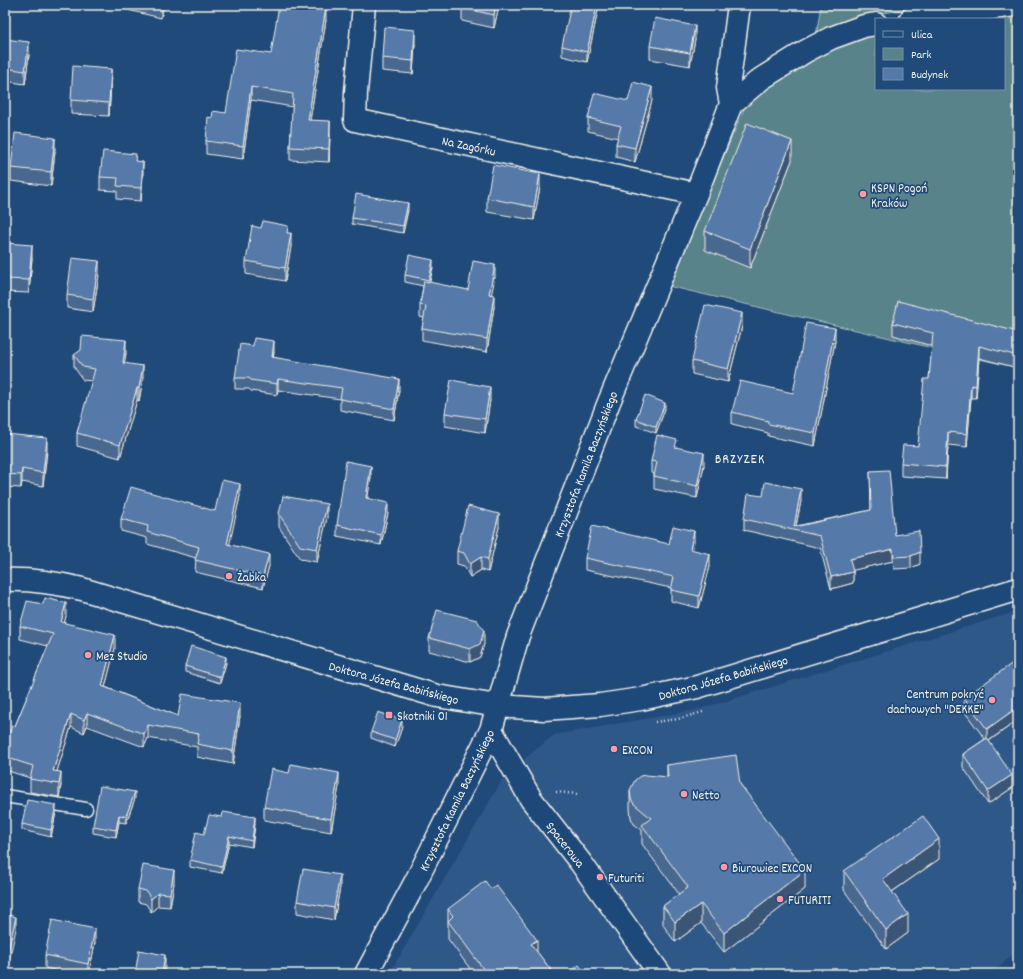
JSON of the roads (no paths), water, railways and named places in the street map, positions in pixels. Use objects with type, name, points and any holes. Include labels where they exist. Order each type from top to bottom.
[{"type":"street","name":"Na Zagórku","points":[[364,5],[355,120],[696,194]]},
{"type":"street","points":[[731,104],[728,88],[739,5]]},
{"type":"street","points":[[918,18],[1015,5]]},
{"type":"street","name":"Krzysztofa Kamila Baczyńskiego","points":[[366,974],[416,881],[491,730],[518,636],[603,417],[696,194],[731,104],[761,78],[806,51],[831,38],[864,26],[875,24]]},
{"type":"street","name":"Doktora Józefa Babińskiego","points":[[5,580],[29,579],[82,589],[437,696],[497,706],[544,709],[600,705],[673,693],[1018,589]]},
{"type":"street","name":"Spacerowa","points":[[491,730],[497,743],[531,799],[581,863],[660,974]]},
{"type":"lane","points":[[5,796],[86,809]]},
{"type":"place","name":"KSPN Pogoń Kraków","points":[[863,194]]},
{"type":"place","name":"Żabka","points":[[229,576]]},
{"type":"place","name":"Mez Studio","points":[[88,655]]},
{"type":"place","name":"Centrum pokryć dachowych \"DEKKE\"","points":[[992,700]]},
{"type":"place","name":"Skotniki 01","points":[[389,715]]},
{"type":"place","name":"EXCON","points":[[614,749]]},
{"type":"place","name":"Netto","points":[[684,794]]},
{"type":"place","name":"Biurowiec EXCON","points":[[724,867]]},
{"type":"place","name":"Futuriti","points":[[600,877]]},
{"type":"place","name":"FUTURITI","points":[[780,899]]},
{"type":"district","name":"BRZYZEK","points":[[740,458]]}]
